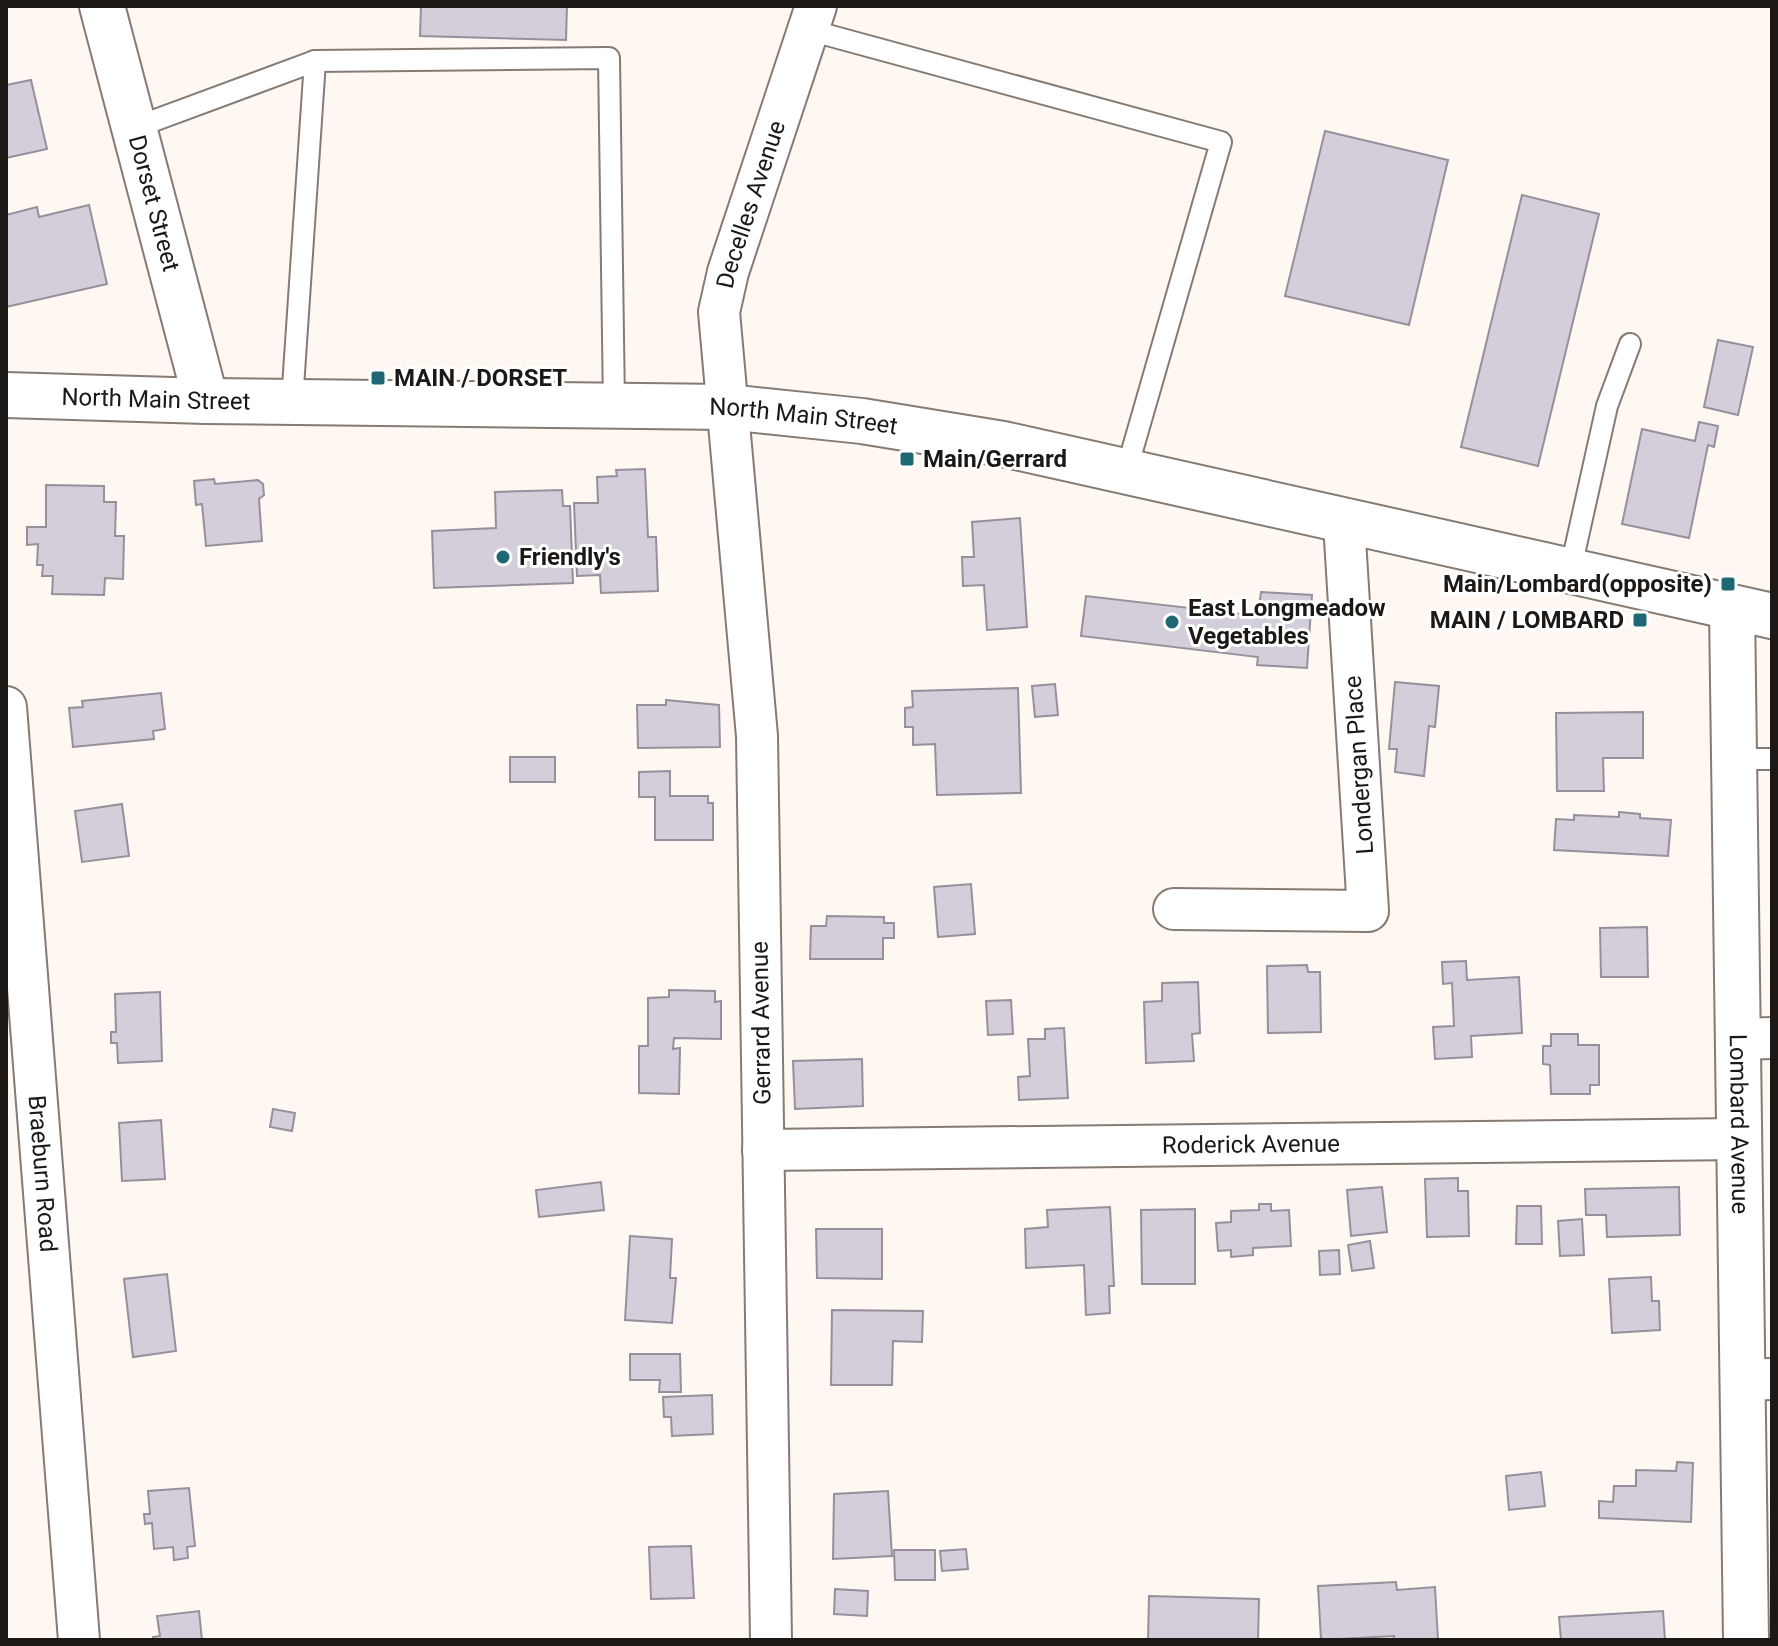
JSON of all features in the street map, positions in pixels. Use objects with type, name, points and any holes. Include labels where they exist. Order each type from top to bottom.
[{"type":"main road","name":"Dorset Street","points":[[102,6],[206,401]]},
{"type":"main road","name":"North Main Street","points":[[6,395],[206,401],[728,407],[933,431],[1752,612]]},
{"type":"main road","name":"Lombard Avenue","points":[[1746,1640],[1757,1380],[1739,1139],[1755,1039],[1752,612]]},
{"type":"street","name":"Decelles Avenue","points":[[728,407],[719,312],[728,272],[812,18]]},
{"type":"street","name":"Gerrard Avenue","points":[[728,407],[757,736],[771,1640]]},
{"type":"street","name":"Londergan Place","points":[[1174,909],[1368,911],[1344,523]]},
{"type":"street","name":"Braeburn Road","points":[[6,707],[79,1640]]},
{"type":"street","name":"Roderick Avenue","points":[[763,1150],[1739,1139]]},
{"type":"lane","points":[[812,18],[1221,142],[1126,472]]},
{"type":"lane","points":[[134,128],[315,61],[609,58],[614,406]]},
{"type":"lane","points":[[292,402],[315,61]]},
{"type":"lane","points":[[1570,572],[1607,406],[1630,344]]},
{"type":"building","points":[[421,6],[567,6],[566,40],[420,36]]},
{"type":"building","points":[[31,80],[47,149],[6,158],[6,85]]},
{"type":"building","points":[[1325,131],[1448,160],[1409,325],[1285,296]]},
{"type":"building","points":[[1522,195],[1599,214],[1538,466],[1461,447]]},
{"type":"building","points":[[89,205],[107,284],[6,307],[6,215],[37,207],[39,217]]},
{"type":"building","points":[[1718,340],[1753,347],[1738,415],[1704,407]]},
{"type":"building","points":[[1699,422],[1718,426],[1714,447],[1708,445],[1689,538],[1622,524],[1642,429],[1695,441]]},
{"type":"building","points":[[645,469],[648,537],[656,537],[658,591],[601,593],[600,575],[577,576],[574,503],[598,503],[597,477],[617,476],[616,470]]},
{"type":"building","points":[[214,479],[215,484],[258,480],[263,484],[264,495],[259,499],[262,541],[206,546],[202,504],[196,505],[194,481]]},
{"type":"building","points":[[46,485],[104,486],[104,502],[116,502],[115,536],[124,536],[123,579],[105,578],[104,595],[52,594],[53,576],[42,576],[43,565],[37,565],[38,544],[27,545],[27,527],[46,527]]},
{"type":"building","name":"Friendly's","points":[[562,490],[563,506],[570,506],[573,583],[434,588],[432,531],[496,528],[495,492]]},
{"type":"building","points":[[1020,518],[1027,627],[987,630],[984,585],[963,586],[962,557],[974,557],[972,522]]},
{"type":"building","points":[[1261,592],[1312,595],[1307,668],[1257,665],[1258,657],[1081,636],[1086,596],[1258,616]]},
{"type":"building","points":[[1395,682],[1439,686],[1435,727],[1429,726],[1424,776],[1395,772],[1397,749],[1389,749]]},
{"type":"building","points":[[1055,684],[1058,715],[1035,717],[1032,686]]},
{"type":"building","points":[[1018,688],[1021,793],[937,795],[935,744],[913,745],[913,727],[905,727],[905,708],[913,707],[912,691]]},
{"type":"building","points":[[161,693],[165,729],[153,731],[154,739],[73,747],[69,708],[83,707],[82,701]]},
{"type":"building","points":[[666,700],[719,705],[720,747],[638,748],[637,705],[666,705]]},
{"type":"building","points":[[1643,712],[1643,758],[1603,758],[1604,791],[1557,791],[1556,713]]},
{"type":"building","points":[[510,757],[555,757],[555,782],[510,782]]},
{"type":"building","points":[[670,771],[670,796],[708,796],[708,803],[713,803],[713,840],[655,840],[655,797],[639,797],[639,772]]},
{"type":"building","points":[[122,804],[129,856],[82,862],[75,811]]},
{"type":"building","points":[[1619,812],[1640,814],[1640,818],[1671,820],[1668,856],[1554,850],[1556,819],[1574,820],[1574,815],[1619,817]]},
{"type":"building","points":[[971,884],[975,934],[938,937],[934,887]]},
{"type":"building","points":[[827,916],[884,917],[884,923],[894,923],[894,938],[883,938],[883,959],[810,959],[811,926],[826,926]]},
{"type":"building","points":[[1647,927],[1648,977],[1601,977],[1600,928]]},
{"type":"building","points":[[1466,961],[1467,980],[1519,977],[1522,1033],[1471,1036],[1472,1057],[1435,1059],[1433,1027],[1454,1026],[1452,983],[1443,984],[1442,962]]},
{"type":"building","points":[[1307,965],[1308,972],[1320,972],[1321,1032],[1268,1033],[1267,966]]},
{"type":"building","points":[[1198,982],[1200,1033],[1192,1034],[1194,1061],[1146,1063],[1144,1002],[1162,1001],[1162,983]]},
{"type":"building","points":[[669,990],[715,991],[715,1002],[721,1001],[721,1039],[674,1038],[673,1049],[680,1048],[679,1094],[639,1093],[639,1046],[648,1046],[648,998],[669,997]]},
{"type":"building","points":[[160,992],[162,1061],[118,1063],[117,1043],[111,1043],[111,1032],[116,1032],[115,994]]},
{"type":"building","points":[[1011,1000],[1013,1034],[988,1035],[986,1001]]},
{"type":"building","points":[[1064,1028],[1068,1098],[1019,1100],[1018,1077],[1030,1076],[1028,1039],[1045,1039],[1045,1029]]},
{"type":"building","points":[[1551,1034],[1578,1034],[1578,1045],[1599,1045],[1599,1085],[1590,1085],[1590,1094],[1551,1094],[1550,1065],[1543,1064],[1543,1046],[1551,1046]]},
{"type":"building","points":[[862,1059],[863,1106],[795,1109],[793,1061]]},
{"type":"building","points":[[273,1109],[295,1113],[292,1131],[270,1127]]},
{"type":"building","points":[[161,1120],[165,1179],[122,1181],[119,1123]]},
{"type":"building","points":[[1458,1178],[1458,1191],[1468,1191],[1469,1236],[1427,1237],[1425,1179]]},
{"type":"building","points":[[601,1182],[604,1210],[539,1217],[536,1190]]},
{"type":"building","points":[[1382,1187],[1387,1232],[1351,1236],[1347,1190]]},
{"type":"building","points":[[1679,1187],[1680,1235],[1607,1237],[1606,1215],[1586,1215],[1585,1189]]},
{"type":"building","points":[[1259,1204],[1271,1204],[1271,1211],[1289,1210],[1291,1246],[1253,1248],[1253,1255],[1231,1257],[1231,1250],[1218,1251],[1216,1223],[1231,1222],[1231,1211],[1259,1210]]},
{"type":"building","points":[[1517,1206],[1541,1206],[1542,1244],[1516,1244]]},
{"type":"building","points":[[1110,1207],[1114,1286],[1109,1286],[1110,1313],[1086,1315],[1084,1265],[1026,1268],[1025,1229],[1048,1227],[1047,1210]]},
{"type":"building","points":[[1195,1209],[1195,1284],[1142,1284],[1141,1210]]},
{"type":"building","points":[[1582,1219],[1584,1255],[1560,1256],[1558,1221]]},
{"type":"building","points":[[816,1229],[882,1229],[882,1279],[817,1278]]},
{"type":"building","points":[[630,1236],[672,1239],[670,1278],[676,1278],[672,1323],[625,1320]]},
{"type":"building","points":[[1370,1241],[1374,1268],[1352,1271],[1348,1245]]},
{"type":"building","points":[[1339,1250],[1340,1274],[1320,1275],[1319,1251]]},
{"type":"building","points":[[167,1274],[176,1351],[133,1357],[124,1279]]},
{"type":"building","points":[[1651,1277],[1652,1301],[1659,1301],[1660,1330],[1612,1333],[1609,1279]]},
{"type":"building","points":[[832,1310],[923,1311],[922,1342],[893,1341],[892,1385],[831,1385]]},
{"type":"building","points":[[630,1354],[680,1354],[681,1392],[659,1392],[660,1380],[630,1380]]},
{"type":"building","points":[[712,1395],[713,1434],[672,1436],[671,1417],[664,1417],[663,1397]]},
{"type":"building","points":[[1677,1462],[1693,1463],[1691,1522],[1599,1518],[1599,1501],[1613,1502],[1614,1486],[1636,1486],[1636,1470],[1676,1471]]},
{"type":"building","points":[[1541,1472],[1545,1506],[1509,1510],[1506,1476]]},
{"type":"building","points":[[189,1488],[195,1546],[187,1547],[188,1558],[174,1560],[173,1547],[154,1549],[152,1523],[145,1524],[144,1514],[150,1514],[148,1491]]},
{"type":"building","points":[[888,1491],[892,1556],[833,1559],[834,1494]]},
{"type":"building","points":[[691,1546],[694,1598],[651,1599],[649,1547]]},
{"type":"building","points":[[966,1549],[968,1569],[942,1571],[940,1551]]},
{"type":"building","points":[[894,1550],[935,1550],[935,1580],[895,1580]]},
{"type":"building","points":[[1396,1582],[1397,1590],[1435,1587],[1438,1640],[1394,1640],[1394,1636],[1321,1640],[1318,1586]]},
{"type":"building","points":[[835,1589],[868,1591],[867,1616],[834,1614]]},
{"type":"building","points":[[1149,1596],[1259,1599],[1258,1640],[1148,1640]]},
{"type":"building","points":[[199,1611],[202,1640],[153,1640],[153,1637],[160,1636],[157,1616]]},
{"type":"building","points":[[1663,1611],[1665,1640],[1561,1640],[1559,1617]]},
{"type":"place","name":"MAIN / DORSET","points":[[378,378]]},
{"type":"place","name":"Main/Gerrard","points":[[907,459]]},
{"type":"place","name":"Friendly's","points":[[503,557]]},
{"type":"place","name":"Main/Lombard(opposite)","points":[[1728,584]]},
{"type":"place","name":"MAIN / LOMBARD","points":[[1640,620]]},
{"type":"place","name":"East Longmeadow Vegetables","points":[[1172,622]]}]
